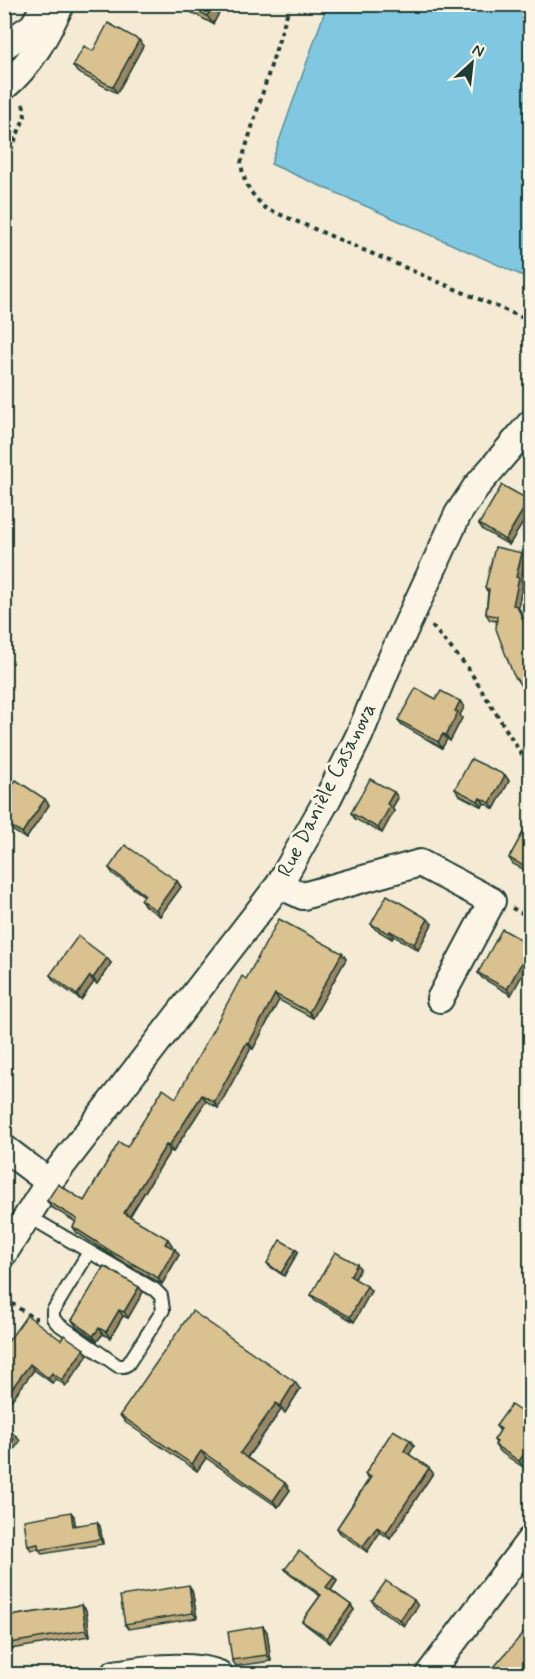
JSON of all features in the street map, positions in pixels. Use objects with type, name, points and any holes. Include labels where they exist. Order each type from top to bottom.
[{"type":"street","points":[[4,46],[33,26],[46,4]]},
{"type":"street","points":[[12,81],[40,45],[61,4]]},
{"type":"street","name":"Rue Danièle Casanova","points":[[4,1253],[49,1182],[279,885],[328,798],[359,736],[386,670],[458,514],[476,487],[531,424]]},
{"type":"street","points":[[279,885],[303,896],[420,863],[492,901],[440,999]]},
{"type":"street","points":[[4,1148],[49,1182]]},
{"type":"street","points":[[429,1674],[531,1540]]},
{"type":"street","points":[[114,1674],[138,1670],[194,1670],[219,1674]]},
{"type":"lane","points":[[28,1216],[155,1290],[161,1296],[163,1310],[128,1364],[124,1366],[118,1366],[53,1318],[53,1311],[89,1252]]},
{"type":"path","points":[[290,4],[241,163],[243,180],[253,196],[265,208],[520,317],[531,319]]},
{"type":"path","points":[[4,167],[25,116],[12,81]]},
{"type":"path","points":[[415,607],[468,668],[531,768]]},
{"type":"path","points":[[4,1298],[33,1318]]},
{"type":"water","points":[[327,5],[530,5],[530,279],[271,164]]},
{"type":"building","points":[[186,4],[214,4],[207,16]]},
{"type":"building","points":[[108,23],[139,40],[113,87],[73,66],[84,46],[93,51]]},
{"type":"building","points":[[502,485],[529,500],[505,540],[479,524]]},
{"type":"building","points":[[495,547],[522,553],[516,577],[519,578],[513,605],[517,606],[531,638],[531,644],[528,645],[531,649],[531,701],[513,674],[496,629],[497,616],[486,614],[489,589],[485,588]]},
{"type":"building","points":[[416,688],[436,699],[441,691],[460,701],[455,711],[458,712],[446,735],[443,734],[438,742],[398,720]]},
{"type":"building","points":[[471,759],[505,775],[490,803],[480,798],[478,801],[455,789]]},
{"type":"building","points":[[370,779],[394,792],[387,804],[390,806],[378,828],[351,813]]},
{"type":"building","points":[[16,780],[45,799],[22,833],[4,822],[4,798]]},
{"type":"building","points":[[531,818],[531,870],[509,858]]},
{"type":"building","points":[[125,845],[177,881],[156,910],[141,900],[145,895],[109,868]]},
{"type":"building","points":[[387,895],[428,919],[414,944],[371,924]]},
{"type":"building","points":[[279,919],[342,953],[309,1012],[275,994],[214,1102],[202,1095],[169,1146],[166,1145],[124,1213],[168,1239],[165,1244],[175,1249],[158,1278],[73,1227],[77,1219],[47,1201],[58,1184],[84,1201],[119,1142],[127,1147],[163,1089],[176,1098],[242,976],[246,979]]},
{"type":"building","points":[[502,929],[531,945],[531,961],[528,966],[522,962],[507,989],[478,973]]},
{"type":"building","points":[[78,936],[107,958],[93,978],[90,976],[77,995],[50,975]]},
{"type":"building","points":[[280,1240],[296,1249],[281,1273],[267,1263]]},
{"type":"building","points":[[335,1252],[357,1264],[350,1276],[367,1286],[350,1317],[311,1295]]},
{"type":"building","points":[[104,1266],[139,1287],[124,1312],[119,1310],[106,1332],[99,1328],[93,1336],[72,1320]]},
{"type":"building","points":[[192,1311],[295,1382],[280,1406],[276,1403],[240,1453],[285,1483],[273,1501],[201,1451],[192,1464],[120,1415]]},
{"type":"building","points":[[531,1314],[531,1343],[524,1341]]},
{"type":"building","points":[[27,1315],[61,1340],[64,1335],[84,1349],[62,1380],[52,1373],[48,1378],[30,1364],[4,1399],[4,1347]]},
{"type":"building","points":[[526,1401],[531,1405],[531,1445],[519,1461],[495,1445],[497,1442],[494,1440],[501,1429],[496,1426],[511,1405],[520,1411]]},
{"type":"building","points":[[4,1427],[16,1436],[4,1452]]},
{"type":"building","points":[[393,1430],[410,1440],[404,1451],[429,1468],[386,1533],[377,1527],[363,1546],[337,1528],[371,1477],[365,1474]]},
{"type":"building","points":[[71,1512],[73,1526],[97,1522],[100,1539],[39,1550],[38,1544],[28,1546],[24,1520]]},
{"type":"building","points":[[299,1551],[334,1577],[326,1587],[351,1605],[327,1638],[302,1621],[321,1595],[285,1569]]},
{"type":"building","points":[[386,1581],[414,1600],[400,1620],[372,1601]]},
{"type":"building","points":[[189,1585],[193,1613],[125,1624],[120,1596]]},
{"type":"building","points":[[82,1605],[86,1630],[4,1644],[4,1617]]},
{"type":"building","points":[[531,1624],[531,1674],[488,1674]]},
{"type":"building","points":[[263,1626],[267,1655],[232,1660],[228,1632]]}]
